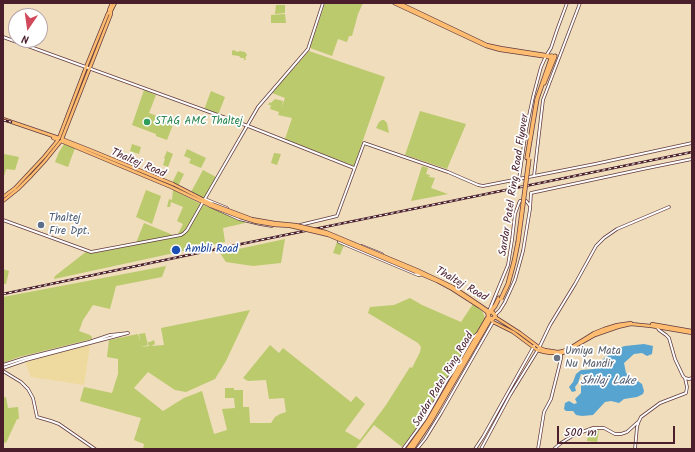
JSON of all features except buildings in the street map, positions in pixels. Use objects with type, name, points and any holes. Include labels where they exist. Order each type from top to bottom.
[{"type":"highway","name":"Sardar Patel Ring Road Flyover","points":[[491,316],[500,299],[512,262],[537,99],[553,57]]},
{"type":"highway","name":"Sardar Patel Ring Road","points":[[408,449],[428,421],[478,334],[491,316]]},
{"type":"highway","name":"Sardar Patel Ring Road","points":[[412,449],[428,427],[491,316]]},
{"type":"main road","points":[[3,201],[31,176],[44,162],[60,140],[113,3]]},
{"type":"main road","points":[[394,3],[486,46],[500,50],[546,55]]},
{"type":"main road","points":[[399,3],[487,45],[553,57]]},
{"type":"main road","name":"Thaltej Road","points":[[3,120],[60,140],[212,205],[240,215],[258,221],[296,225],[326,232],[453,287],[491,316]]},
{"type":"main road","points":[[3,197],[15,188],[60,140]]},
{"type":"main road","points":[[422,274],[452,289],[544,352],[561,352],[579,345],[595,335],[631,324],[656,326],[692,332]]},
{"type":"main road","points":[[484,310],[491,316],[518,332],[534,346]]},
{"type":"street","points":[[3,220],[87,251],[94,252],[181,235],[187,230],[206,202],[258,107],[308,49],[323,3]]},
{"type":"street","points":[[519,179],[526,130],[541,67],[551,48],[567,3]]},
{"type":"street","points":[[534,176],[543,100],[580,3]]},
{"type":"street","points":[[3,37],[248,126],[355,168]]},
{"type":"street","points":[[206,202],[210,207],[216,210],[247,221],[274,226],[292,227],[337,216],[364,142],[448,172],[478,185],[487,185],[519,179],[692,143]]},
{"type":"street","name":"Sardar Patel Ring Road","points":[[491,316],[500,310],[515,280],[524,251],[531,194],[692,159]]},
{"type":"street","name":"Sardar Patel Ring Road","points":[[417,449],[425,440],[444,408],[491,316],[508,265],[515,214],[520,201],[525,200],[530,207]]},
{"type":"street","points":[[206,202],[250,217],[296,225]]},
{"type":"street","points":[[481,449],[510,395],[538,349],[550,325],[596,246],[617,229],[669,207]]},
{"type":"street","points":[[340,237],[352,242],[419,269],[422,274],[418,275],[339,242],[339,240],[340,237]]},
{"type":"street","points":[[351,247],[352,242]]},
{"type":"street","points":[[554,449],[574,435],[593,428],[604,428],[615,434],[627,432],[641,417],[660,403],[686,393],[687,387],[685,378],[675,360],[669,338],[656,326]]},
{"type":"street","points":[[3,368],[26,359],[58,351],[128,333],[110,335],[58,351]]},
{"type":"street","name":"Sardar Patel Ring Road","points":[[403,449],[425,419],[472,338],[478,334]]},
{"type":"street","points":[[475,449],[534,346]]},
{"type":"street","points":[[538,449],[544,412],[551,399],[561,352]]},
{"type":"street","points":[[3,368],[28,389],[33,398],[38,417],[59,424],[96,449]]},
{"type":"street","points":[[685,378],[692,378]]},
{"type":"street","points":[[635,449],[638,421]]},
{"type":"green space","points":[[325,3],[363,3],[358,14],[352,36],[349,36],[347,42],[338,39],[332,56],[310,48]]},
{"type":"green space","points":[[276,5],[285,5],[285,13],[275,14]]},
{"type":"green space","points":[[285,14],[286,23],[271,23],[271,15]]},
{"type":"green space","points":[[234,50],[237,52],[245,52],[247,55],[245,58],[246,59],[244,60],[244,58],[232,55],[232,51]]},
{"type":"green space","points":[[309,51],[385,77],[354,166],[285,139],[292,118],[278,115],[279,112],[270,109],[271,105],[268,105],[275,99],[283,101],[281,108],[285,98],[272,93]]},
{"type":"green space","points":[[144,90],[156,95],[149,113],[174,122],[167,140],[132,125]]},
{"type":"green space","points":[[211,91],[225,97],[218,115],[204,110]]},
{"type":"green space","points":[[420,111],[466,124],[447,169],[405,155]]},
{"type":"green space","points":[[382,120],[387,123],[389,133],[376,128]]},
{"type":"green space","points":[[64,144],[75,148],[68,167],[55,162]]},
{"type":"green space","points":[[132,144],[141,147],[139,154],[130,151]]},
{"type":"green space","points":[[187,149],[206,158],[201,168],[189,163],[191,159],[184,156]]},
{"type":"green space","points":[[167,151],[173,154],[168,167],[163,165]]},
{"type":"green space","points":[[274,153],[281,154],[277,165],[271,163]]},
{"type":"green space","points":[[4,154],[19,157],[15,170],[6,169],[3,180]]},
{"type":"green space","points":[[422,166],[428,168],[426,174],[430,175],[429,177],[435,178],[431,188],[448,194],[411,201]]},
{"type":"green space","points":[[203,170],[216,177],[205,199],[191,192]]},
{"type":"green space","points":[[178,171],[184,174],[178,186],[172,183]]},
{"type":"green space","points":[[146,190],[161,196],[152,224],[136,217]]},
{"type":"green space","points":[[173,190],[201,204],[186,230],[181,234],[178,234],[183,224],[177,221],[183,207],[171,202],[170,207],[167,207],[169,199],[172,200]]},
{"type":"green space","points":[[203,205],[245,221],[245,223],[223,228],[225,242],[54,279],[55,276],[87,251],[94,253],[181,235],[187,231]]},
{"type":"green space","points":[[144,223],[173,235],[136,243]]},
{"type":"green space","points":[[285,239],[281,263],[253,266],[226,262],[220,253]]},
{"type":"green space","points":[[337,242],[344,245],[340,255],[333,253]]},
{"type":"green space","points":[[166,266],[162,277],[116,286],[110,309],[93,305],[83,320],[79,331],[90,335],[92,339],[19,357],[3,363],[3,297]]},
{"type":"green space","points":[[3,269],[9,271],[6,284],[3,284]]},
{"type":"green space","points":[[410,298],[422,305],[461,322],[473,304],[482,311],[485,320],[443,384],[418,427],[402,447],[374,425],[355,449],[143,449],[144,444],[134,440],[141,418],[80,401],[84,387],[112,393],[118,374],[118,359],[107,357],[109,340],[138,334],[140,341],[139,334],[145,333],[148,345],[141,347],[149,346],[148,342],[154,340],[155,344],[151,346],[164,345],[161,328],[250,310],[226,361],[215,379],[186,392],[175,390],[148,372],[134,388],[163,411],[184,398],[202,391],[214,434],[227,430],[222,409],[235,408],[234,398],[225,398],[225,388],[243,390],[243,407],[249,407],[250,423],[271,423],[275,417],[286,412],[284,398],[269,399],[266,380],[248,381],[243,378],[270,345],[279,353],[283,348],[351,402],[356,396],[365,404],[345,431],[360,440],[386,405],[410,367],[412,368],[421,347],[418,343],[368,313],[370,307],[394,305]]},
{"type":"green space","points":[[6,397],[8,408],[18,407],[19,419],[17,419],[6,443],[3,442],[3,398]]},
{"type":"green space","points":[[597,429],[599,431],[597,442],[587,441],[588,431]]},
{"type":"sand","points":[[90,345],[84,385],[31,377],[25,362]]},
{"type":"water","name":"Shilaj Lake","points":[[644,344],[653,346],[652,354],[647,356],[642,353],[634,354],[624,363],[626,373],[642,384],[644,391],[643,394],[637,397],[624,399],[619,403],[611,401],[605,402],[593,415],[576,415],[573,411],[566,411],[564,409],[565,403],[569,401],[574,404],[577,403],[575,399],[581,393],[581,381],[585,380],[584,375],[581,374],[575,387],[576,391],[572,392],[569,387],[576,374],[581,370],[594,369],[612,350],[625,346]]},
{"type":"railway","points":[[3,120],[11,122]]},
{"type":"railway","points":[[3,294],[692,152]]},
{"type":"place","name":"STAG AMC Thaltej","points":[[147,122]]},
{"type":"place","name":"Thaltej Fire Dpt.","points":[[41,225]]},
{"type":"place","name":"Ambli Road","points":[[176,250]]},
{"type":"place","name":"Umiya Mata Nu Mandir","points":[[557,358]]}]
